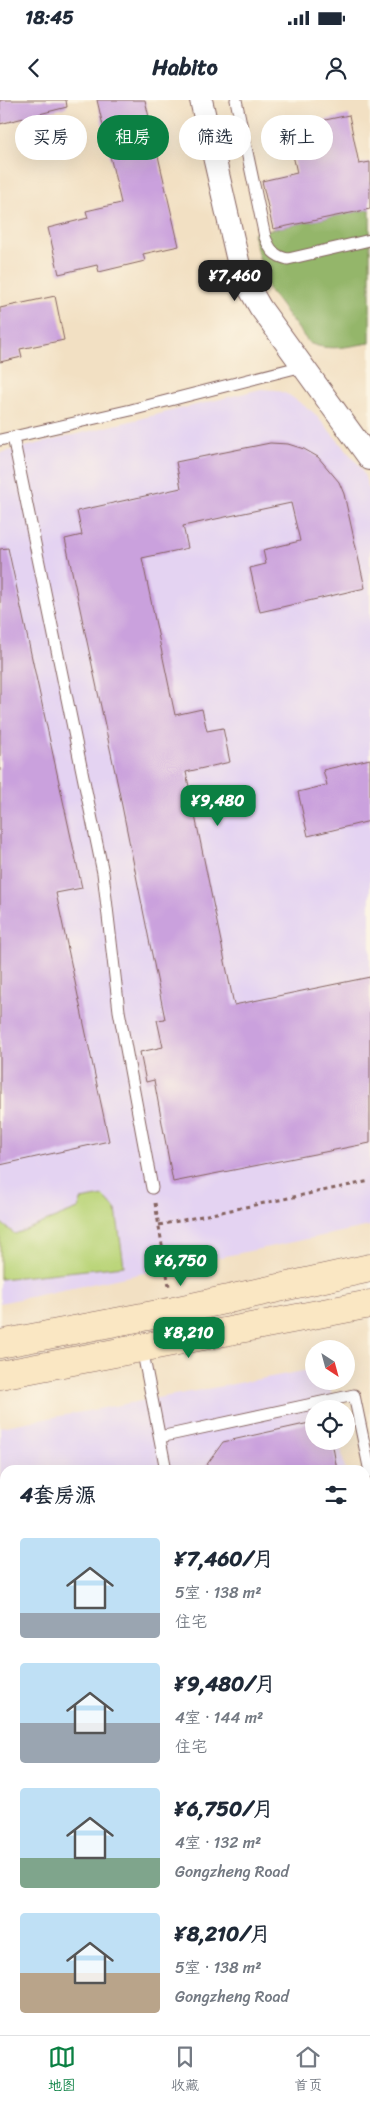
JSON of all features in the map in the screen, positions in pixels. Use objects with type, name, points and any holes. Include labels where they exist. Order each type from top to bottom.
[{"type":"main road","points":[[0,1344],[174,1311],[370,1268]]},
{"type":"main road","points":[[0,1375],[142,1346],[370,1304]]},
{"type":"street","points":[[201,100],[241,274],[260,307],[370,458]]},
{"type":"lane","points":[[236,100],[265,237],[272,253],[288,259],[370,240]]},
{"type":"lane","points":[[0,440],[131,410],[303,366]]},
{"type":"lane","points":[[12,437],[103,873],[119,1011],[152,1188]]},
{"type":"lane","points":[[142,1346],[165,1465]]},
{"type":"lane","points":[[160,1437],[354,1395],[369,1465]]},
{"type":"path","points":[[159,1225],[370,1181]]},
{"type":"path","points":[[152,1188],[174,1311]]},
{"type":"shaded area","points":[[261,389],[276,390],[289,395],[313,412],[359,465],[365,477],[370,496],[370,1226],[0,1303],[0,453]]},
{"type":"shaded area","points":[[305,1371],[305,1390],[331,1390],[332,1400],[305,1400],[305,1450],[342,1450],[344,1465],[0,1465],[0,1427]]},
{"type":"green space","points":[[370,209],[370,343],[332,348],[309,343],[266,286],[253,233]]},
{"type":"green space","points":[[103,1196],[116,1210],[124,1266],[0,1279],[0,1222],[15,1234],[78,1209],[81,1200]]},
{"type":"building","points":[[0,100],[66,100],[67,107],[35,115],[15,115],[15,120],[0,124]]},
{"type":"building","points":[[97,100],[145,100],[148,115],[100,115]]},
{"type":"building","points":[[349,115],[359,164],[370,162],[370,209],[273,229],[262,181],[297,173],[294,160],[333,160],[333,118]]},
{"type":"building","points":[[111,160],[159,160],[179,246],[143,254],[145,261],[99,272],[97,265],[59,274],[48,228],[88,218],[86,211],[121,203]]},
{"type":"building","points":[[55,296],[64,340],[20,349],[22,357],[0,362],[0,308]]},
{"type":"building","points":[[270,443],[288,444],[304,449],[318,457],[339,482],[344,494],[365,588],[260,612],[250,568],[266,564],[263,550],[300,541],[291,503],[183,526],[188,548],[142,558],[175,715],[202,709],[207,731],[223,728],[230,762],[186,772],[234,1005],[370,977],[370,1143],[173,1182],[154,1080],[146,1082],[140,1052],[163,1047],[157,1020],[165,1019],[118,786],[65,539],[82,535],[77,511],[181,488],[176,462]]},
{"type":"building","points":[[8,548],[82,888],[56,893],[109,1141],[0,1165],[0,549]]},
{"type":"building","points":[[370,759],[370,821],[308,836],[298,792],[327,785],[323,770]]},
{"type":"building","points":[[305,1424],[305,1450],[334,1450],[336,1465],[207,1465],[223,1442]]}]
